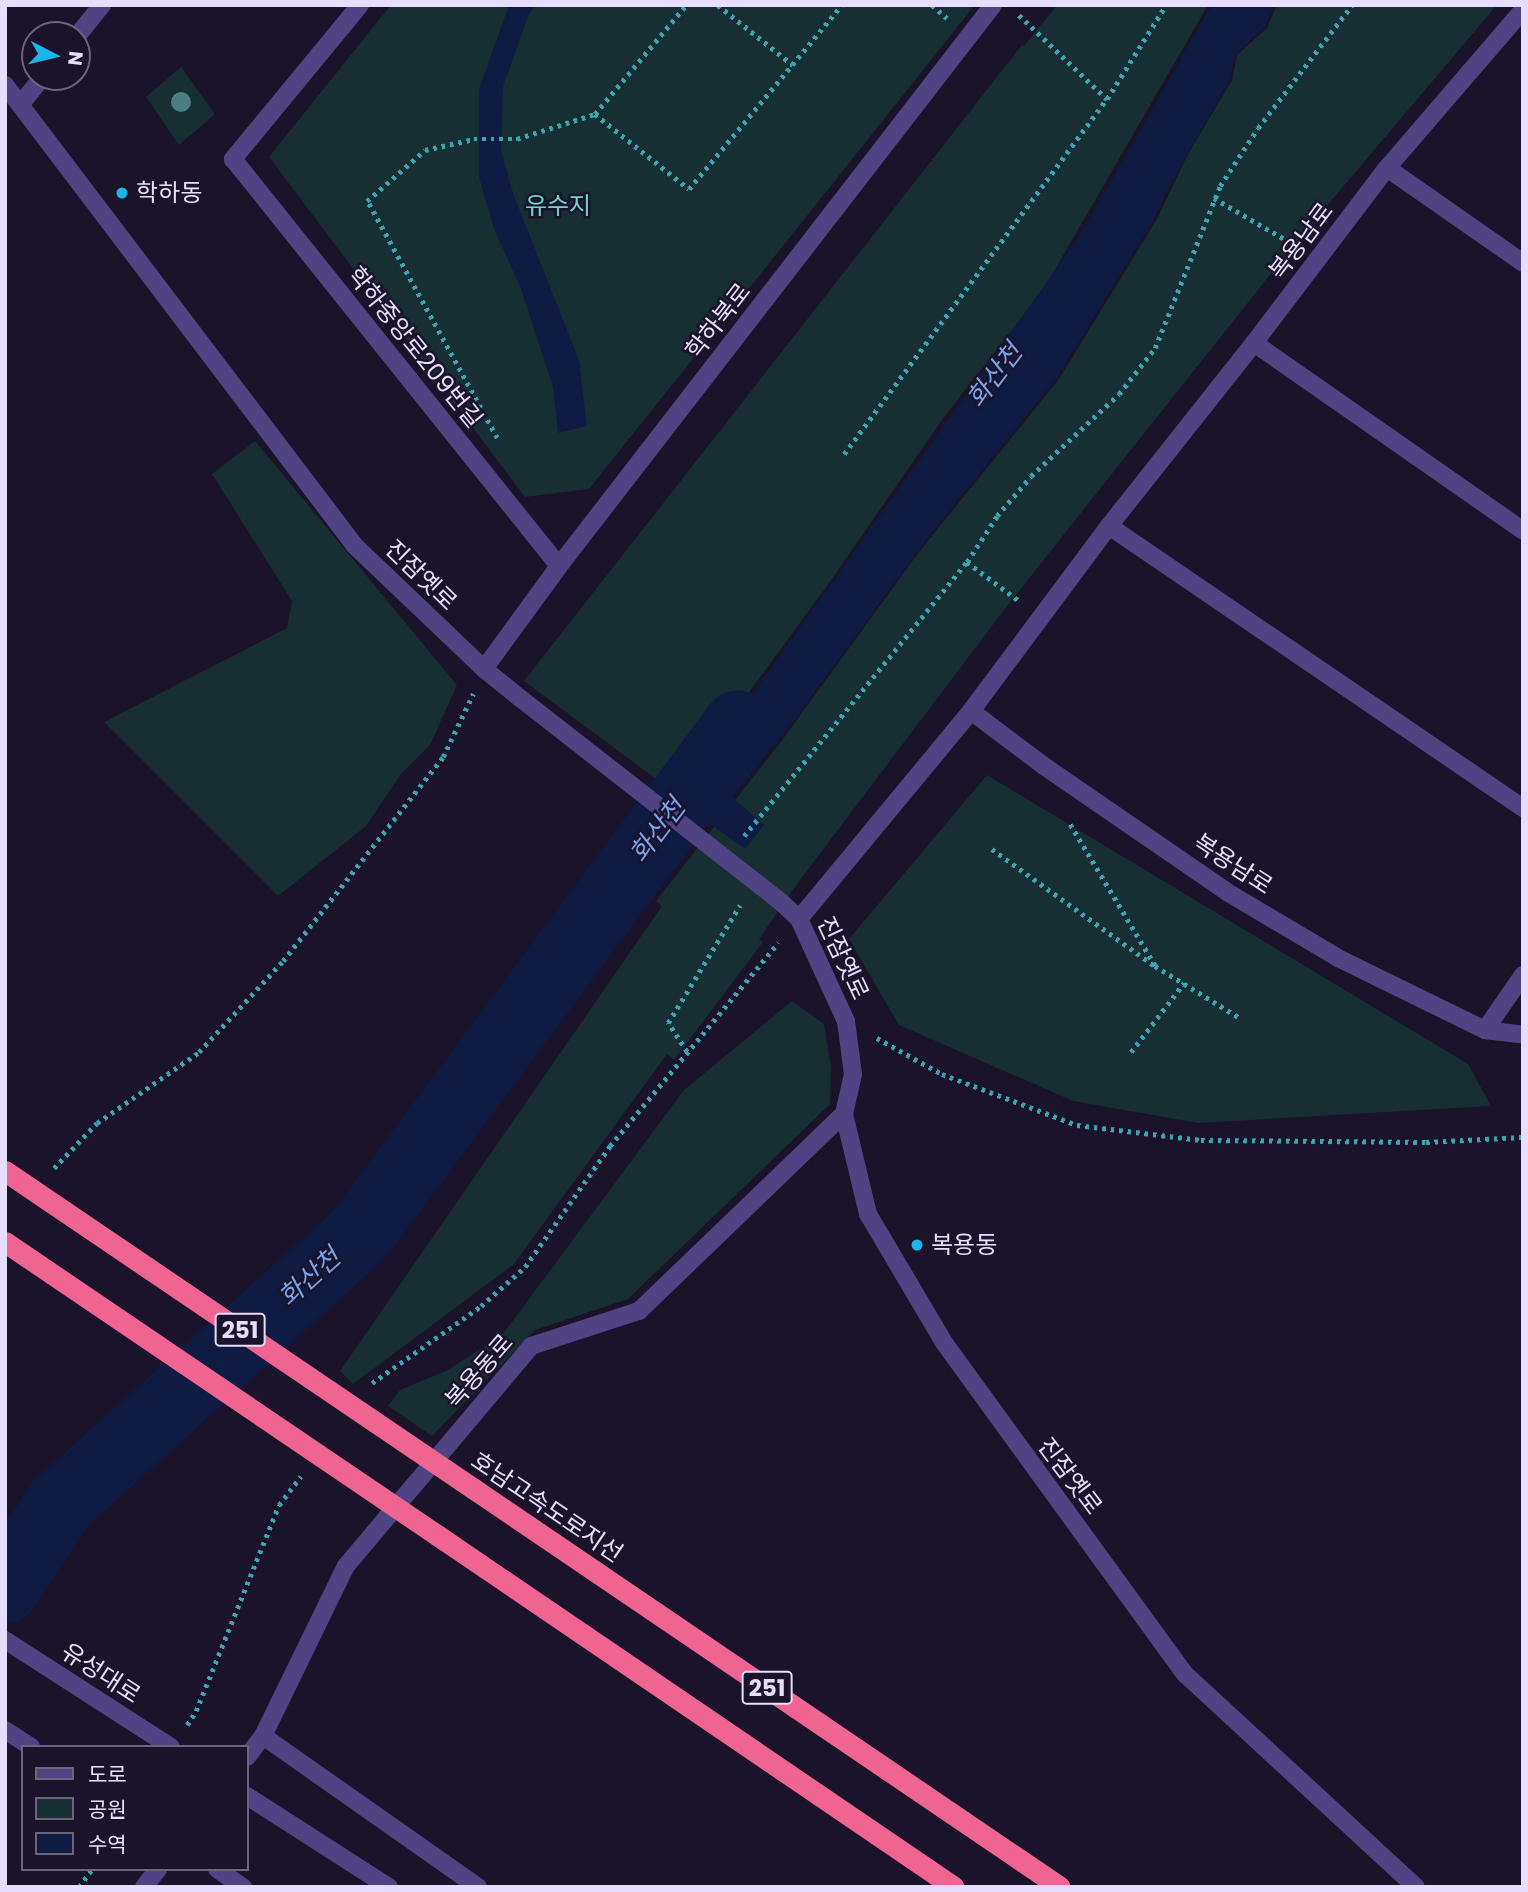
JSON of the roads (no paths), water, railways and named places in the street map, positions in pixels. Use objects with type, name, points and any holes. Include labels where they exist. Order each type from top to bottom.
[{"type":"highway","name":"호남고속도로지선","points":[[5,1171],[1060,1887]]},
{"type":"highway","name":"251","points":[[5,1242],[954,1887]]},
{"type":"street","points":[[89,21],[102,5]]},
{"type":"street","name":"학하중앙로209번길","points":[[360,5],[233,159],[559,566]]},
{"type":"street","name":"학하북로","points":[[484,669],[559,566],[993,5]]},
{"type":"street","name":"복용남로","points":[[799,919],[971,711],[1109,526],[1254,343],[1387,168],[1523,10]]},
{"type":"street","name":"진잠옛로","points":[[5,85],[355,546],[484,669],[781,902],[799,919],[846,1021],[853,1074],[844,1114],[868,1214],[893,1261],[994,1415],[1185,1674],[1416,1887]]},
{"type":"street","points":[[20,105],[32,91]]},
{"type":"street","points":[[1387,168],[1523,263]]},
{"type":"street","points":[[1254,343],[1523,531]]},
{"type":"street","points":[[1109,526],[1523,808]]},
{"type":"street","name":"복용남로","points":[[971,711],[1044,766],[1227,892],[1338,958],[1485,1030],[1523,1035]]},
{"type":"street","points":[[1485,1030],[1523,975]]},
{"type":"street","name":"복용동로","points":[[248,1756],[263,1736],[346,1566],[531,1346],[639,1311],[844,1114]]},
{"type":"street","name":"유성대로","points":[[5,1640],[176,1741]]},
{"type":"street","points":[[5,1730],[28,1745]]},
{"type":"street","points":[[263,1736],[478,1887]]},
{"type":"street","points":[[248,1797],[389,1887]]},
{"type":"street","points":[[144,1887],[156,1871]]},
{"type":"street","points":[[220,1871],[243,1887]]},
{"type":"water","points":[[509,5],[535,5],[529,14],[503,87],[501,151],[514,196],[579,360],[587,426],[558,433],[553,387],[521,289],[494,229],[479,177],[479,89]]},
{"type":"water","points":[[1212,5],[1274,5],[1264,27],[1234,56],[1230,79],[1166,192],[1154,219],[1056,379],[928,537],[786,731],[732,797],[764,825],[745,849],[677,800],[1083,231]]},
{"type":"waterway","name":"화산천","points":[[5,1588],[60,1504],[359,1235],[738,725]]},
{"type":"place","name":"학하동","points":[[122,193]]},
{"type":"place","name":"복용동","points":[[917,1245]]},
{"type":"park label","name":"유수지","points":[[558,206]]}]
